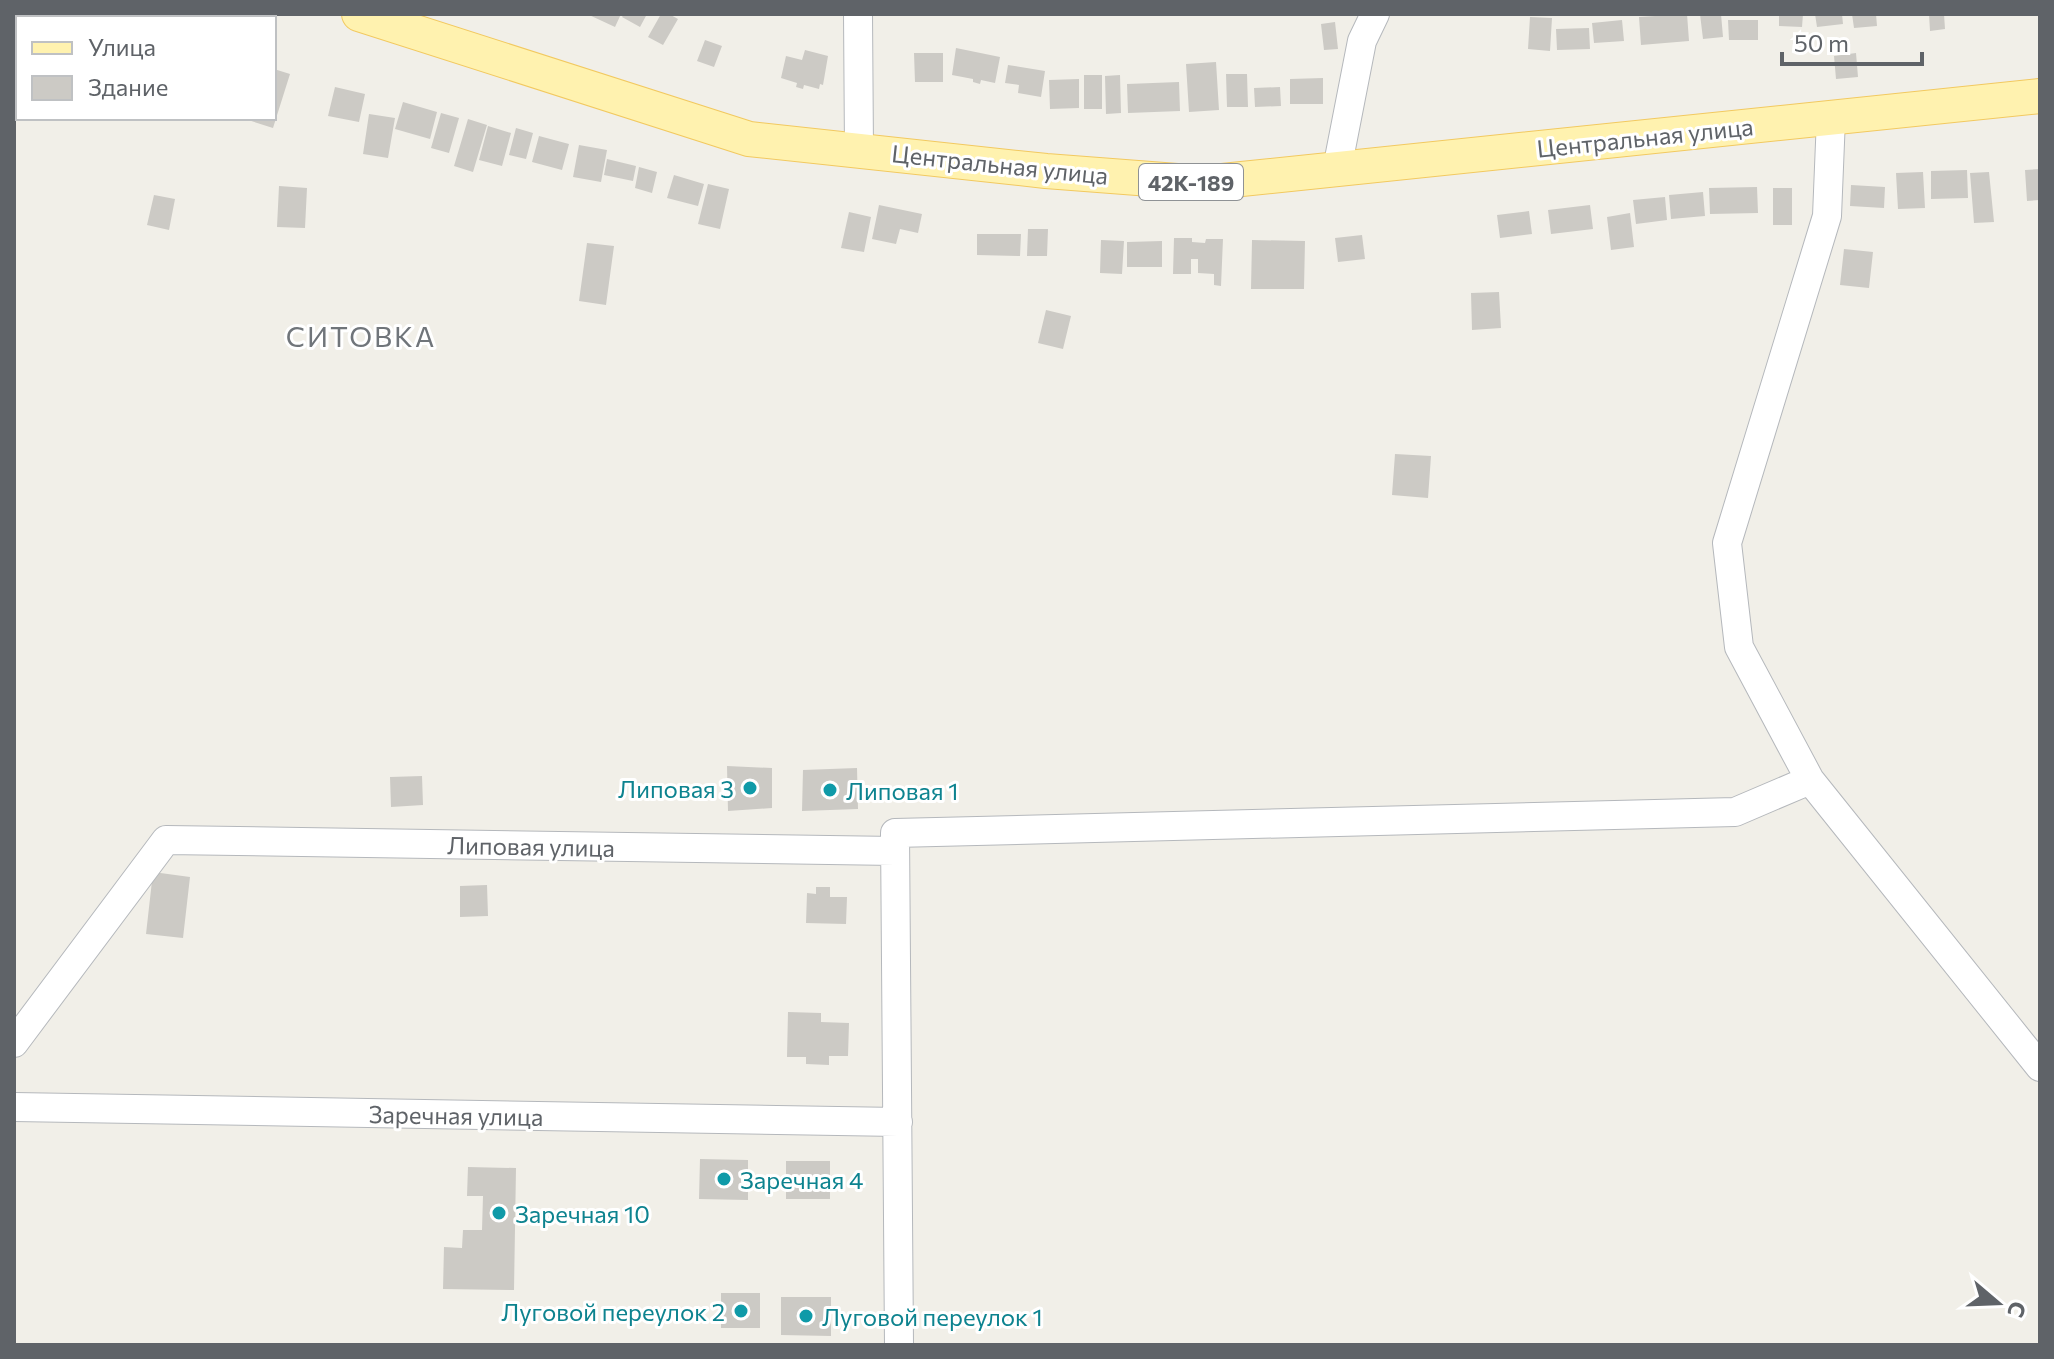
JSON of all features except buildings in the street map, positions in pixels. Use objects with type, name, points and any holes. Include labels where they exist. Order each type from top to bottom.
[{"type":"main road","name":"Центральная улица","points":[[359,14],[749,139],[1046,171],[1203,183],[2040,96]]},
{"type":"street","points":[[858,14],[859,150]]},
{"type":"street","points":[[1337,169],[1362,41],[1375,14]]},
{"type":"street","points":[[1831,118],[1827,216],[1727,543],[1739,647],[1810,780],[2040,1067]]},
{"type":"street","points":[[899,1345],[895,833],[1735,812],[1810,780]]},
{"type":"street","name":"Липовая улица","points":[[14,1043],[166,840],[895,851]]},
{"type":"street","name":"Заречная улица","points":[[14,1107],[898,1122]]},
{"type":"place","name":"Липовая 3","points":[[750,788]]},
{"type":"place","name":"Липовая 1","points":[[830,790]]},
{"type":"place","name":"Заречная 4","points":[[724,1179]]},
{"type":"place","name":"Заречная 10","points":[[499,1213]]},
{"type":"place","name":"Луговой переулок 2","points":[[741,1311]]},
{"type":"place","name":"Луговой переулок 1","points":[[806,1316]]},
{"type":"district","name":"СИТОВКА","points":[[361,336]]}]
